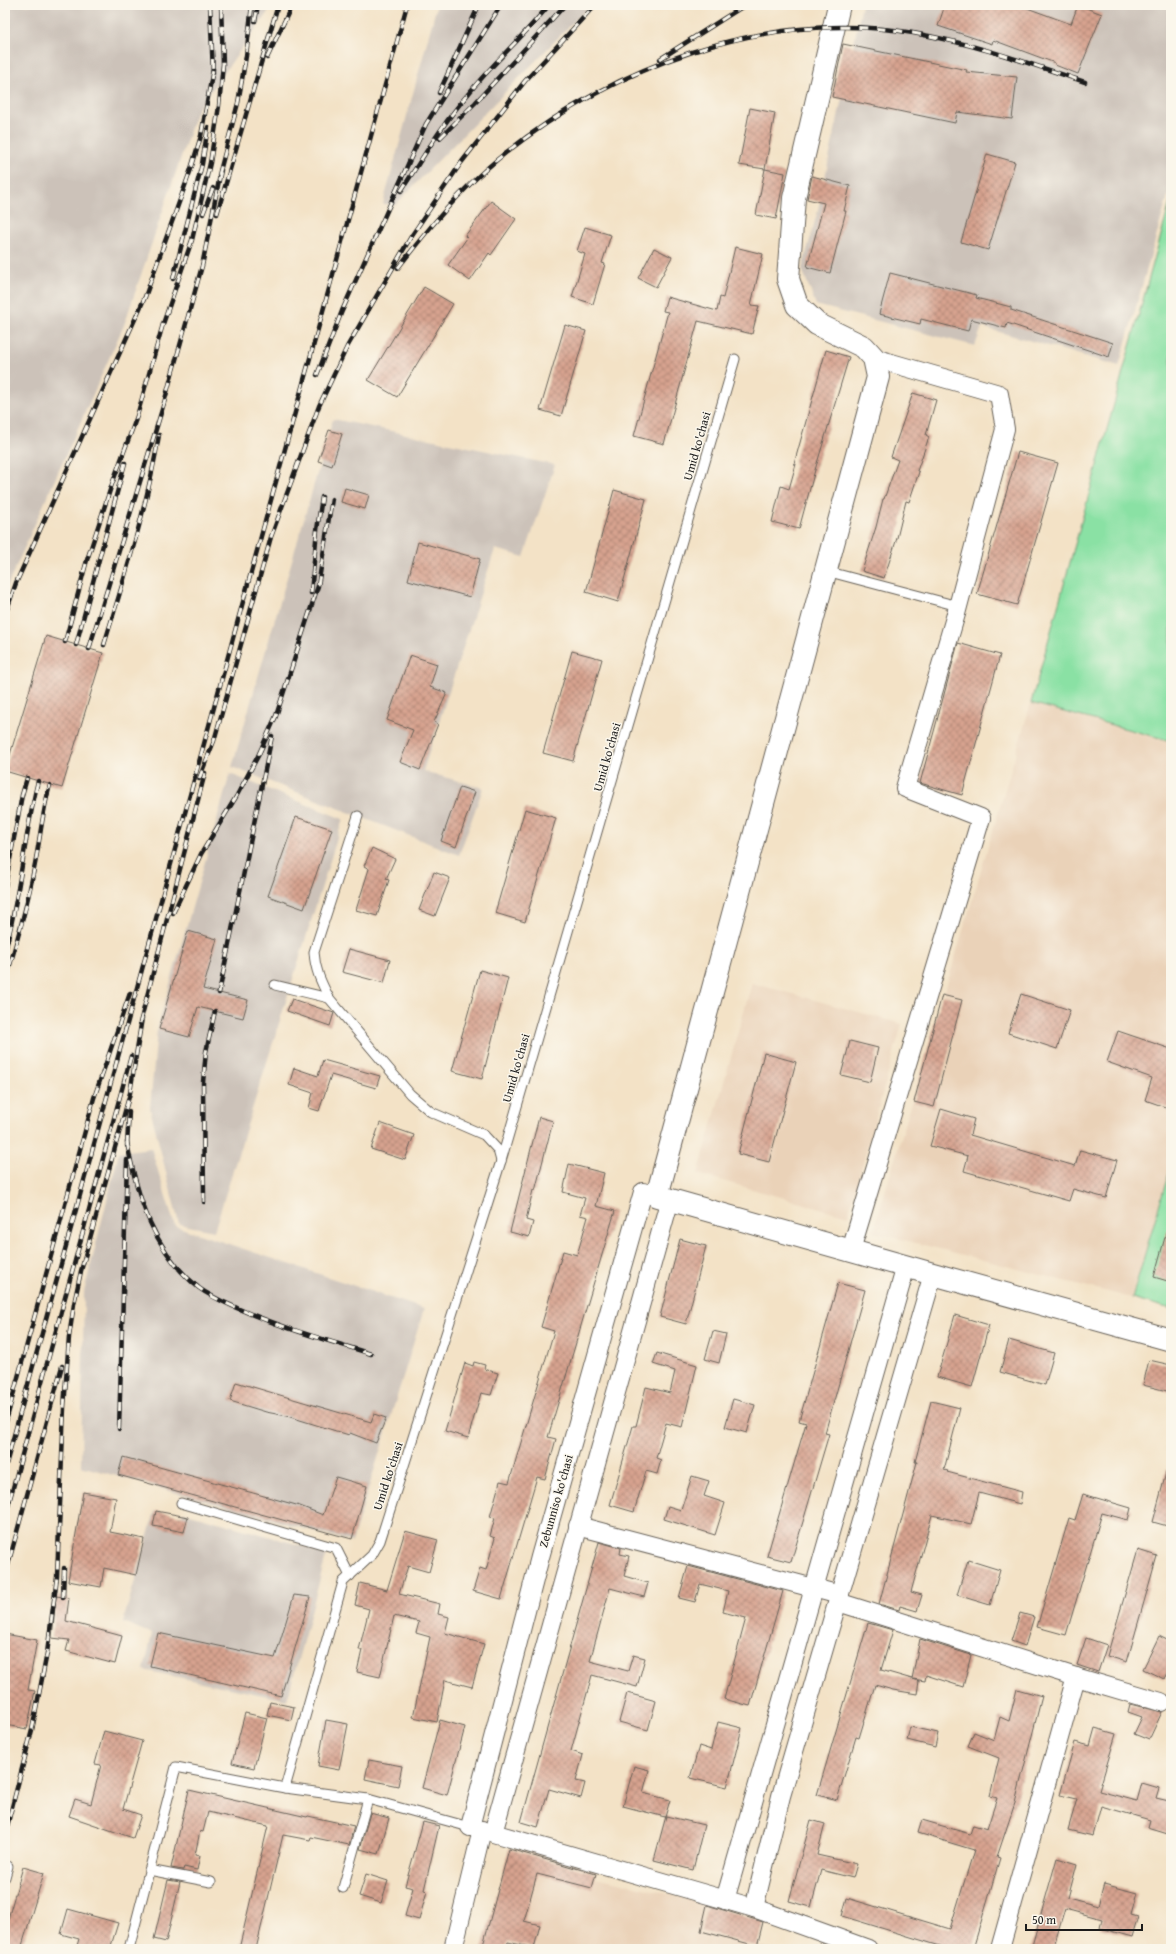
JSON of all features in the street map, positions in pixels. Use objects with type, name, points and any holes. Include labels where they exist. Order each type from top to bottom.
[{"type":"street","points":[[839,5],[794,198],[788,278],[797,305],[817,324],[864,347],[874,358],[878,377],[826,571],[664,1197],[1171,1340]]},
{"type":"street","points":[[851,1250],[981,818],[905,788],[958,606],[1005,429],[999,394],[874,358]]},
{"type":"street","name":"Zebunniso ko'chasi","points":[[453,1949],[482,1830],[540,1557],[644,1192],[664,1197],[578,1526],[482,1830]]},
{"type":"street","points":[[725,1900],[906,1266]]},
{"type":"street","points":[[754,1908],[781,1796],[933,1274]]},
{"type":"street","points":[[578,1526],[814,1587],[839,1598],[1076,1677],[1166,1700]]},
{"type":"street","points":[[1000,1949],[1076,1677]]},
{"type":"street","points":[[757,1790],[762,1800],[767,1803],[773,1802],[781,1796]]},
{"type":"street","points":[[482,1830],[754,1908],[868,1949]]},
{"type":"lane","name":"Umid ko'chasi","points":[[285,1788],[343,1582],[372,1555],[380,1541],[501,1161],[735,359]]},
{"type":"lane","points":[[826,571],[958,606]]},
{"type":"lane","points":[[358,816],[314,952],[315,966],[320,981],[329,998],[410,1094],[431,1112],[484,1134],[498,1150],[501,1161]]},
{"type":"lane","points":[[275,985],[329,998]]},
{"type":"lane","points":[[180,1503],[336,1548],[350,1576]]},
{"type":"lane","points":[[129,1949],[176,1768],[285,1788],[368,1799],[482,1830]]},
{"type":"lane","points":[[343,1888],[368,1799]]},
{"type":"lane","points":[[5,1877],[8,1866]]},
{"type":"lane","points":[[149,1870],[211,1882]]},
{"type":"shaded area","points":[[5,5],[273,5],[197,110],[124,325],[5,591]]},
{"type":"shaded area","points":[[437,5],[590,5],[395,205],[383,204]]},
{"type":"shaded area","points":[[862,5],[1171,5],[1171,185],[1119,366],[982,327],[975,346],[816,305],[802,269],[818,210]]},
{"type":"shaded area","points":[[333,419],[555,465],[524,557],[495,549],[423,771],[483,788],[459,855],[232,767]]},
{"type":"shaded area","points":[[1031,703],[1171,741],[1171,1165],[1132,1298],[873,1232]]},
{"type":"shaded area","points":[[230,774],[343,819],[214,1231],[179,1224],[150,1108],[157,1030]]},
{"type":"shaded area","points":[[752,983],[902,1024],[848,1216],[698,1174]]},
{"type":"shaded area","points":[[151,1148],[175,1226],[424,1309],[352,1542],[81,1466],[84,1292],[119,1152]]},
{"type":"shaded area","points":[[155,1511],[181,1517],[183,1512],[327,1553],[287,1700],[144,1670],[152,1634],[123,1622]]},
{"type":"shaded area","points":[[510,1846],[597,1869],[596,1877],[708,1903],[701,1931],[771,1949],[481,1949]]},
{"type":"green space","points":[[1171,199],[1171,741],[1031,703]]},
{"type":"green space","points":[[1171,1165],[1171,1309],[1132,1298]]},
{"type":"building","points":[[945,5],[1019,5],[1071,24],[1078,5],[1102,14],[1078,74],[1055,65],[1055,63],[993,40],[992,44],[938,26]]},
{"type":"building","points":[[843,44],[967,70],[966,72],[1017,77],[1012,119],[957,112],[955,123],[832,97]]},
{"type":"building","points":[[750,108],[775,113],[765,169],[739,165]]},
{"type":"building","points":[[987,154],[1015,162],[988,250],[961,242]]},
{"type":"building","points":[[765,169],[785,173],[776,219],[756,215]]},
{"type":"building","points":[[812,176],[850,186],[844,211],[846,211],[830,273],[807,267],[824,203],[807,199]]},
{"type":"building","points":[[491,201],[516,219],[491,255],[489,253],[470,281],[448,265],[467,238],[465,236]]},
{"type":"building","points":[[585,227],[611,235],[602,263],[605,264],[593,304],[572,297],[585,254],[577,251]]},
{"type":"building","points":[[735,247],[763,254],[751,305],[759,306],[752,334],[698,321],[664,444],[634,436],[668,312],[663,311],[667,297],[717,311],[720,297],[723,298]]},
{"type":"building","points":[[654,248],[672,257],[656,287],[638,278]]},
{"type":"building","points":[[890,273],[977,295],[976,298],[1011,307],[1011,310],[1113,343],[1109,357],[1007,323],[1006,328],[971,319],[968,331],[921,319],[920,324],[879,314]]},
{"type":"building","points":[[424,287],[453,304],[397,397],[368,380]]},
{"type":"building","points":[[565,325],[586,331],[561,416],[540,410]]},
{"type":"building","points":[[826,350],[849,357],[799,529],[772,522],[781,486],[789,489],[796,464],[794,464]]},
{"type":"building","points":[[913,393],[936,400],[926,435],[929,437],[917,471],[919,472],[909,502],[906,501],[897,538],[884,578],[862,571],[883,499],[898,460],[891,457]]},
{"type":"building","points":[[329,430],[342,434],[332,466],[318,461]]},
{"type":"building","points":[[1018,452],[1058,463],[1017,605],[977,594]]},
{"type":"building","points":[[345,488],[369,495],[365,509],[341,502]]},
{"type":"building","points":[[614,490],[646,499],[618,602],[586,592]]},
{"type":"building","points":[[418,542],[480,559],[470,597],[408,580]]},
{"type":"building","points":[[46,636],[103,653],[62,788],[5,771]]},
{"type":"building","points":[[958,643],[1000,655],[962,795],[920,783]]},
{"type":"building","points":[[572,651],[602,659],[573,761],[543,753]]},
{"type":"building","points":[[410,655],[437,664],[430,687],[447,693],[434,722],[438,724],[420,770],[400,762],[413,730],[387,720]]},
{"type":"building","points":[[460,787],[475,792],[456,847],[441,841]]},
{"type":"building","points":[[525,809],[556,818],[525,922],[495,913]]},
{"type":"building","points":[[296,817],[332,829],[304,909],[268,896]]},
{"type":"building","points":[[372,848],[395,859],[386,879],[389,880],[377,916],[356,910],[369,869],[364,866]]},
{"type":"building","points":[[434,872],[450,878],[435,916],[419,910]]},
{"type":"building","points":[[188,931],[217,939],[203,989],[248,1000],[243,1018],[198,1007],[189,1037],[159,1029]]},
{"type":"building","points":[[349,949],[390,960],[384,983],[342,972]]},
{"type":"building","points":[[480,970],[508,978],[482,1079],[452,1071]]},
{"type":"building","points":[[1021,994],[1070,1010],[1057,1049],[1008,1033]]},
{"type":"building","points":[[942,995],[962,1000],[934,1107],[914,1102]]},
{"type":"building","points":[[292,999],[334,1013],[330,1026],[287,1011]]},
{"type":"building","points":[[1118,1031],[1171,1049],[1171,1109],[1145,1100],[1152,1078],[1107,1062]]},
{"type":"building","points":[[850,1041],[878,1048],[870,1082],[841,1075]]},
{"type":"building","points":[[764,1053],[796,1062],[769,1162],[738,1154]]},
{"type":"building","points":[[323,1060],[380,1076],[376,1088],[331,1075],[319,1111],[309,1108],[313,1093],[289,1085],[294,1068],[318,1076]]},
{"type":"building","points":[[941,1109],[974,1119],[970,1135],[1075,1166],[1080,1150],[1117,1160],[1106,1198],[1073,1189],[1069,1201],[964,1171],[968,1156],[930,1146]]},
{"type":"building","points":[[539,1117],[553,1121],[526,1220],[533,1222],[529,1237],[510,1232]]},
{"type":"building","points":[[380,1123],[414,1135],[405,1160],[371,1149]]},
{"type":"building","points":[[569,1164],[604,1173],[596,1206],[615,1211],[548,1437],[556,1439],[545,1479],[537,1477],[501,1599],[473,1591],[480,1568],[486,1570],[495,1538],[490,1536],[495,1518],[490,1517],[500,1481],[509,1483],[554,1331],[541,1327],[563,1251],[577,1255],[588,1217],[580,1215],[585,1198],[563,1192]]},
{"type":"building","points":[[1167,1230],[1171,1230],[1171,1282],[1154,1277]]},
{"type":"building","points":[[680,1239],[706,1246],[686,1324],[660,1317]]},
{"type":"building","points":[[838,1283],[865,1290],[825,1433],[829,1434],[791,1562],[767,1556],[806,1423],[799,1421]]},
{"type":"building","points":[[955,1315],[989,1325],[972,1387],[937,1377]]},
{"type":"building","points":[[713,1331],[726,1334],[719,1363],[705,1359]]},
{"type":"building","points":[[1009,1340],[1054,1353],[1045,1385],[1000,1372]]},
{"type":"building","points":[[657,1353],[697,1365],[682,1427],[666,1423],[656,1458],[661,1460],[657,1474],[646,1471],[634,1512],[610,1505],[633,1426],[636,1426],[646,1387],[670,1393],[675,1371],[653,1364]]},
{"type":"building","points":[[1149,1360],[1171,1365],[1171,1392],[1143,1385]]},
{"type":"building","points":[[474,1362],[485,1365],[484,1369],[498,1373],[491,1395],[481,1393],[468,1438],[445,1431],[465,1363],[473,1366]]},
{"type":"building","points":[[236,1382],[371,1422],[374,1414],[386,1418],[376,1443],[350,1433],[349,1435],[287,1416],[266,1412],[230,1401]]},
{"type":"building","points":[[733,1399],[755,1405],[747,1433],[725,1427]]},
{"type":"building","points":[[931,1401],[960,1408],[944,1470],[1022,1492],[1020,1504],[979,1493],[971,1524],[932,1515],[911,1592],[922,1595],[917,1611],[900,1606],[899,1610],[879,1604],[917,1462],[915,1462]]},
{"type":"building","points":[[123,1457],[300,1506],[323,1515],[336,1477],[367,1486],[352,1539],[118,1475]]},
{"type":"building","points":[[1167,1469],[1171,1470],[1171,1527],[1153,1522]]},
{"type":"building","points":[[692,1476],[709,1481],[704,1496],[725,1503],[715,1535],[664,1519],[668,1506],[681,1510]]},
{"type":"building","points":[[83,1492],[116,1498],[110,1532],[144,1539],[136,1575],[104,1568],[101,1587],[68,1581]]},
{"type":"building","points":[[1083,1494],[1131,1508],[1128,1520],[1102,1513],[1066,1635],[1037,1627],[1069,1518],[1075,1520]]},
{"type":"building","points":[[156,1511],[188,1517],[184,1532],[153,1526]]},
{"type":"building","points":[[405,1531],[438,1540],[429,1572],[408,1566],[399,1594],[440,1604],[438,1614],[449,1617],[445,1633],[484,1644],[472,1687],[445,1680],[437,1722],[413,1717],[430,1637],[416,1633],[419,1622],[394,1616],[380,1677],[357,1672],[362,1650],[359,1650],[369,1609],[355,1605],[360,1583],[387,1590]]},
{"type":"building","points":[[599,1542],[621,1548],[620,1554],[629,1556],[624,1576],[648,1583],[644,1597],[610,1588],[590,1661],[628,1671],[633,1655],[645,1658],[637,1687],[592,1675],[571,1751],[583,1755],[576,1781],[585,1783],[581,1798],[549,1789],[538,1827],[521,1822]]},
{"type":"building","points":[[1138,1550],[1157,1556],[1127,1662],[1107,1656]]},
{"type":"building","points":[[968,1560],[1000,1570],[990,1605],[957,1595]]},
{"type":"building","points":[[688,1566],[783,1591],[750,1706],[724,1699],[746,1618],[723,1612],[728,1591],[700,1584],[695,1602],[679,1598]]},
{"type":"building","points":[[294,1595],[310,1597],[281,1696],[150,1666],[158,1633],[275,1658]]},
{"type":"building","points":[[56,1596],[69,1598],[66,1621],[122,1636],[115,1664],[66,1651],[69,1640],[52,1638]]},
{"type":"building","points":[[1020,1613],[1034,1617],[1025,1646],[1011,1641]]},
{"type":"building","points":[[868,1623],[893,1630],[881,1670],[912,1679],[920,1639],[971,1655],[963,1687],[926,1675],[925,1681],[913,1679],[919,1681],[917,1694],[875,1685],[859,1738],[856,1737],[837,1800],[817,1795]]},
{"type":"building","points":[[5,1634],[37,1640],[28,1690],[35,1691],[27,1729],[5,1725]]},
{"type":"building","points":[[1159,1636],[1171,1642],[1171,1665],[1164,1679],[1143,1669]]},
{"type":"building","points":[[1086,1638],[1107,1645],[1098,1672],[1077,1665]]},
{"type":"building","points":[[1017,1689],[1042,1696],[1015,1803],[997,1857],[1000,1858],[973,1949],[950,1949],[842,1916],[847,1898],[950,1929],[974,1850],[918,1833],[922,1820],[970,1834],[973,1825],[987,1829],[997,1798],[990,1796],[999,1758],[968,1746],[974,1732],[994,1740],[1000,1717],[1009,1721]]},
{"type":"building","points":[[627,1693],[656,1701],[648,1730],[619,1722]]},
{"type":"building","points":[[270,1702],[294,1707],[291,1720],[267,1715]]},
{"type":"building","points":[[1130,1704],[1162,1712],[1149,1740],[1134,1734],[1142,1717],[1128,1712]]},
{"type":"building","points":[[245,1713],[267,1718],[254,1768],[232,1763]]},
{"type":"building","points":[[326,1720],[348,1724],[339,1770],[318,1766]]},
{"type":"building","points":[[440,1720],[465,1727],[447,1795],[422,1788]]},
{"type":"building","points":[[718,1722],[742,1728],[727,1787],[690,1778],[699,1746],[711,1750]]},
{"type":"building","points":[[910,1727],[938,1733],[935,1747],[907,1740]]},
{"type":"building","points":[[1095,1728],[1116,1734],[1099,1791],[1137,1801],[1142,1783],[1159,1788],[1156,1798],[1169,1801],[1168,1804],[1171,1804],[1171,1834],[1148,1827],[1150,1820],[1101,1806],[1093,1836],[1068,1830],[1077,1799],[1060,1795],[1075,1742],[1090,1746]]},
{"type":"building","points":[[104,1731],[142,1741],[123,1809],[141,1815],[133,1838],[69,1816],[75,1799],[91,1804],[101,1765],[95,1764]]},
{"type":"building","points":[[369,1760],[402,1766],[398,1786],[365,1779]]},
{"type":"building","points":[[634,1766],[649,1770],[643,1793],[670,1800],[665,1817],[623,1806]]},
{"type":"building","points":[[189,1790],[307,1817],[354,1826],[349,1845],[311,1837],[310,1840],[283,1835],[256,1949],[239,1949],[268,1826],[208,1812],[203,1832],[200,1831],[195,1855],[200,1856],[197,1870],[184,1867],[183,1870],[171,1868]]},
{"type":"building","points":[[370,1813],[389,1818],[379,1854],[360,1849]]},
{"type":"building","points":[[666,1816],[704,1825],[693,1870],[654,1860]]},
{"type":"building","points":[[811,1820],[825,1824],[817,1855],[857,1864],[853,1878],[821,1870],[811,1907],[789,1901]]},
{"type":"building","points":[[423,1822],[439,1826],[424,1890],[427,1891],[419,1920],[405,1916],[413,1888],[405,1886]]},
{"type":"building","points":[[509,1849],[596,1874],[592,1888],[537,1874],[524,1921],[540,1925],[534,1948],[508,1942],[506,1949],[482,1949]]},
{"type":"building","points":[[1057,1858],[1077,1864],[1068,1898],[1098,1906],[1104,1884],[1137,1893],[1131,1915],[1138,1917],[1132,1937],[1100,1928],[1102,1919],[1065,1909],[1053,1949],[1031,1949]]},
{"type":"building","points":[[23,1867],[44,1873],[21,1949],[5,1949],[5,1929]]},
{"type":"building","points":[[366,1874],[388,1881],[381,1903],[359,1896]]},
{"type":"building","points":[[168,1880],[180,1882],[166,1942],[154,1939]]},
{"type":"building","points":[[707,1905],[763,1922],[757,1946],[701,1931]]},
{"type":"building","points":[[68,1909],[118,1923],[110,1949],[76,1949],[79,1939],[61,1934]]},
{"type":"railway","points":[[210,5],[213,73]]},
{"type":"railway","points":[[65,642],[87,560],[111,487],[137,416],[163,324],[192,240],[210,163],[219,106],[223,64],[221,5]]},
{"type":"railway","points":[[219,175],[238,103],[246,56],[252,5]]},
{"type":"railway","points":[[255,21],[258,5]]},
{"type":"railway","points":[[217,214],[278,5]]},
{"type":"railway","points":[[267,58],[292,5]]},
{"type":"railway","points":[[5,1468],[407,5]]},
{"type":"railway","points":[[439,93],[479,5]]},
{"type":"railway","points":[[317,375],[342,311],[426,124],[501,5]]},
{"type":"railway","points":[[401,191],[450,116],[549,5]]},
{"type":"railway","points":[[440,138],[475,103],[565,5]]},
{"type":"railway","points":[[199,779],[214,741],[271,537],[319,406],[347,347],[412,235],[461,163],[525,81],[595,5]]},
{"type":"railway","points":[[660,59],[745,5]]},
{"type":"railway","points":[[398,268],[433,225],[484,171],[543,126],[590,97],[641,72],[693,52],[747,37],[801,29],[857,27],[913,33],[957,42],[1000,54],[1085,82]]},
{"type":"railway","points":[[5,615],[16,583],[145,297],[191,169],[201,136],[213,69]]},
{"type":"railway","points":[[173,279],[202,164],[208,127]]},
{"type":"railway","points":[[89,649],[164,403],[202,266],[221,170]]},
{"type":"railway","points":[[203,214],[213,188]]},
{"type":"railway","points":[[104,645],[142,515],[159,435]]},
{"type":"railway","points":[[76,645],[125,463]]},
{"type":"railway","points":[[311,593],[317,530],[322,497]]},
{"type":"railway","points":[[173,913],[201,854],[236,797],[258,756],[276,716],[318,586],[332,499]]},
{"type":"railway","points":[[219,993],[272,736]]},
{"type":"railway","points":[[140,1023],[205,773]]},
{"type":"railway","points":[[5,886],[22,795],[27,778]]},
{"type":"railway","points":[[5,951],[15,909],[29,823],[38,781]]},
{"type":"railway","points":[[5,982],[28,897],[50,785]]},
{"type":"railway","points":[[5,1425],[94,1098],[130,993]]},
{"type":"railway","points":[[204,1202],[203,1082],[206,1052],[215,1011]]},
{"type":"railway","points":[[5,1834],[32,1730],[47,1653],[57,1577],[64,1408],[69,1337],[74,1304],[81,1271],[130,1093],[142,1018]]},
{"type":"railway","points":[[5,1517],[131,1056]]},
{"type":"railway","points":[[127,1146],[129,1111]]},
{"type":"railway","points":[[127,1142],[136,1183],[150,1222],[170,1258],[183,1274],[199,1288],[219,1300],[255,1316],[371,1354]]},
{"type":"railway","points":[[119,1429],[127,1160]]},
{"type":"railway","points":[[5,1576],[62,1366]]},
{"type":"railway","points":[[63,1597],[64,1568]]}]
